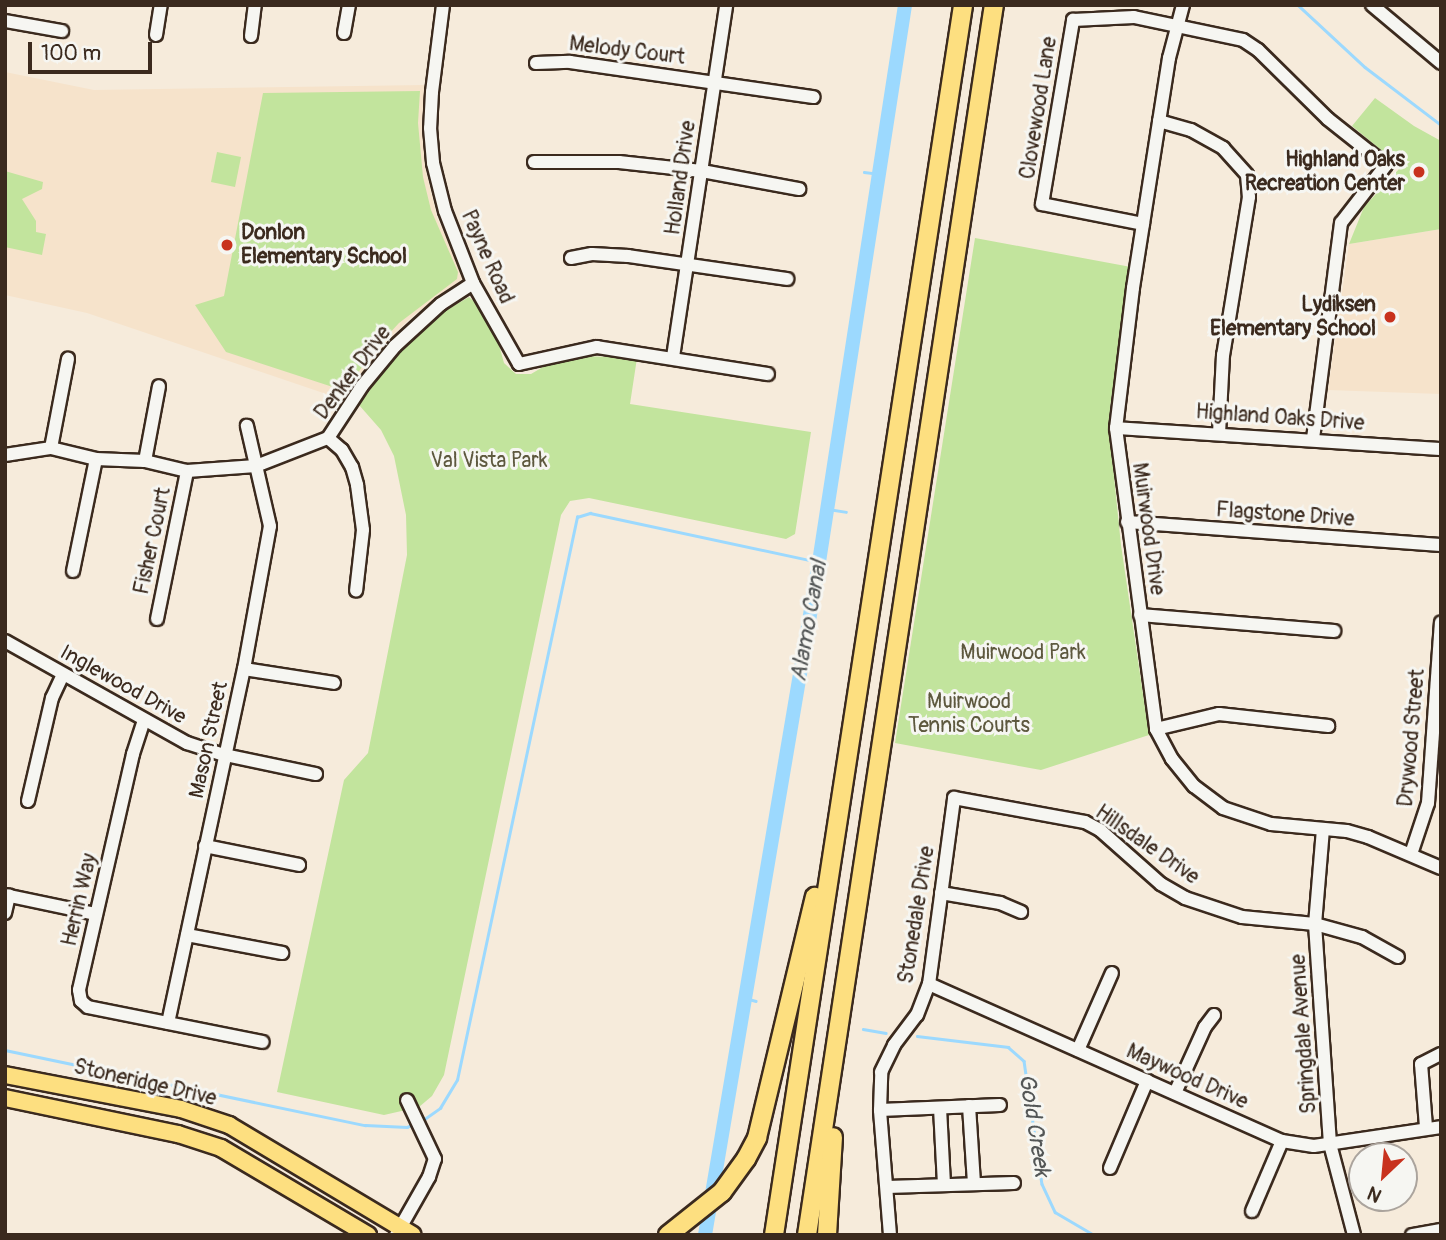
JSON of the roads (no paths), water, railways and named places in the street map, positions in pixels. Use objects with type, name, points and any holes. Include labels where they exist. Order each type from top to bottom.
[{"type":"highway","points":[[774,1235],[963,5]]},
{"type":"highway","points":[[807,1235],[995,5]]},
{"type":"highway","points":[[668,1235],[722,1192],[757,1138],[825,857],[836,830]]},
{"type":"highway","points":[[827,1235],[833,1128],[838,1098],[831,1077]]},
{"type":"main road","name":"Stoneridge Drive","points":[[5,1075],[181,1109],[229,1125],[403,1232]]},
{"type":"main road","name":"Stoneridge Drive","points":[[5,1098],[178,1134],[220,1148],[368,1235]]},
{"type":"street","points":[[156,35],[161,5]]},
{"type":"street","points":[[251,36],[255,5]]},
{"type":"street","points":[[344,33],[349,5]]},
{"type":"street","name":"Payne Road","points":[[443,5],[432,92],[430,128],[433,163],[445,211],[473,283],[519,364],[597,347],[673,357]]},
{"type":"street","name":"Holland Drive","points":[[673,357],[726,5]]},
{"type":"street","name":"Muirwood Drive","points":[[1183,5],[1159,121],[1116,428],[1156,729],[1172,759],[1194,786],[1223,808],[1271,824],[1368,837],[1441,867]]},
{"type":"street","points":[[1372,5],[1441,63]]},
{"type":"street","name":"Clovewood Lane","points":[[1143,224],[1042,204],[1070,33],[1073,20],[1134,17],[1177,24]]},
{"type":"street","points":[[5,21],[62,31]]},
{"type":"street","points":[[1177,24],[1226,34],[1258,50],[1328,118],[1386,166],[1341,223],[1313,439]]},
{"type":"street","name":"Melody Court","points":[[536,63],[570,62],[813,97]]},
{"type":"street","points":[[1159,121],[1191,130],[1223,148],[1247,175],[1249,197],[1223,355],[1219,433]]},
{"type":"street","points":[[534,162],[620,162],[702,171],[799,189]]},
{"type":"street","points":[[571,258],[592,254],[628,256],[787,279]]},
{"type":"street","name":"Denker Drive","points":[[5,455],[51,448],[96,459],[145,461],[187,471],[256,466],[328,439],[362,386],[395,346],[441,304],[473,283]]},
{"type":"street","points":[[673,357],[768,374]]},
{"type":"street","points":[[51,448],[68,359]]},
{"type":"street","points":[[145,461],[159,386]]},
{"type":"street","name":"Mason Street","points":[[168,1023],[244,669],[270,526],[247,426]]},
{"type":"street","name":"Highland Oaks Drive","points":[[1116,428],[1441,449]]},
{"type":"street","points":[[328,439],[342,450],[352,467],[357,485],[363,530],[356,591]]},
{"type":"street","points":[[73,571],[96,459]]},
{"type":"street","name":"Fisher Court","points":[[157,619],[187,471]]},
{"type":"street","name":"Flagstone Drive","points":[[1127,522],[1441,545]]},
{"type":"street","points":[[1140,615],[1334,631]]},
{"type":"street","name":"Drywood Street","points":[[1411,854],[1428,803],[1441,622]]},
{"type":"street","name":"Inglewood Drive","points":[[5,641],[187,743],[225,755],[316,774]]},
{"type":"street","points":[[244,669],[334,683]]},
{"type":"street","points":[[28,801],[52,698],[63,674]]},
{"type":"street","points":[[1156,729],[1219,714],[1328,726]]},
{"type":"street","name":"Herrin Way","points":[[145,720],[133,754],[79,990],[81,1001],[88,1007],[168,1023]]},
{"type":"street","name":"Stonedale Drive","points":[[890,1235],[880,1084],[885,1061],[916,1015],[929,984],[954,798]]},
{"type":"street","name":"Hillsdale Drive","points":[[954,798],[1085,822],[1100,830],[1161,884],[1185,898],[1242,917],[1315,924],[1362,937],[1398,957]]},
{"type":"street","name":"Springdale Avenue","points":[[1323,829],[1315,924],[1330,1144],[1354,1235]]},
{"type":"street","points":[[205,846],[299,865]]},
{"type":"street","points":[[941,893],[1000,903],[1021,912]]},
{"type":"street","points":[[5,913],[7,895],[96,914]]},
{"type":"street","points":[[187,934],[282,953]]},
{"type":"street","points":[[1078,1050],[1112,973]]},
{"type":"street","name":"Maywood Drive","points":[[929,984],[1282,1141],[1298,1145],[1330,1144],[1426,1127],[1441,1127]]},
{"type":"street","points":[[1175,1093],[1205,1027],[1214,1015]]},
{"type":"street","points":[[168,1023],[263,1042]]},
{"type":"street","points":[[1426,1127],[1421,1064],[1441,1055]]},
{"type":"street","points":[[1110,1168],[1147,1081]]},
{"type":"street","points":[[403,1232],[435,1159],[407,1100]]},
{"type":"street","points":[[880,1110],[1000,1105]]},
{"type":"street","points":[[969,1107],[974,1184]]},
{"type":"street","points":[[940,1108],[944,1184]]},
{"type":"street","points":[[1252,1212],[1282,1141]]},
{"type":"street","points":[[887,1188],[1013,1183]]},
{"type":"street","points":[[1412,1235],[1441,1230]]},
{"type":"waterway","name":"Alamo Canal","points":[[705,1235],[819,562],[905,5]]},
{"type":"waterway","points":[[1298,5],[1365,67],[1441,125]]},
{"type":"waterway","points":[[864,172],[881,174]]},
{"type":"waterway","points":[[828,509],[846,512]]},
{"type":"waterway","points":[[423,1120],[440,1108],[457,1080],[577,517],[590,513],[819,562]]},
{"type":"waterway","name":"Gold Creek","points":[[745,998],[756,1001]]},
{"type":"waterway","name":"Gold Creek","points":[[863,1029],[886,1033]]},
{"type":"waterway","name":"Gold Creek","points":[[917,1036],[1008,1047],[1024,1061],[1042,1184],[1055,1212],[1094,1235]]},
{"type":"waterway","points":[[5,1050],[365,1125],[407,1127],[414,1124]]},
{"type":"place","name":"Highland Oaks Recreation Center","points":[[1419,172]]},
{"type":"place","name":"Donlon Elementary School","points":[[227,245]]},
{"type":"place","name":"Lydiksen Elementary School","points":[[1390,317]]},
{"type":"park label","name":"Val Vista Park","points":[[489,461]]},
{"type":"park label","name":"Muirwood Park","points":[[1023,653]]},
{"type":"park label","name":"Muirwood Tennis Courts","points":[[969,714]]}]
